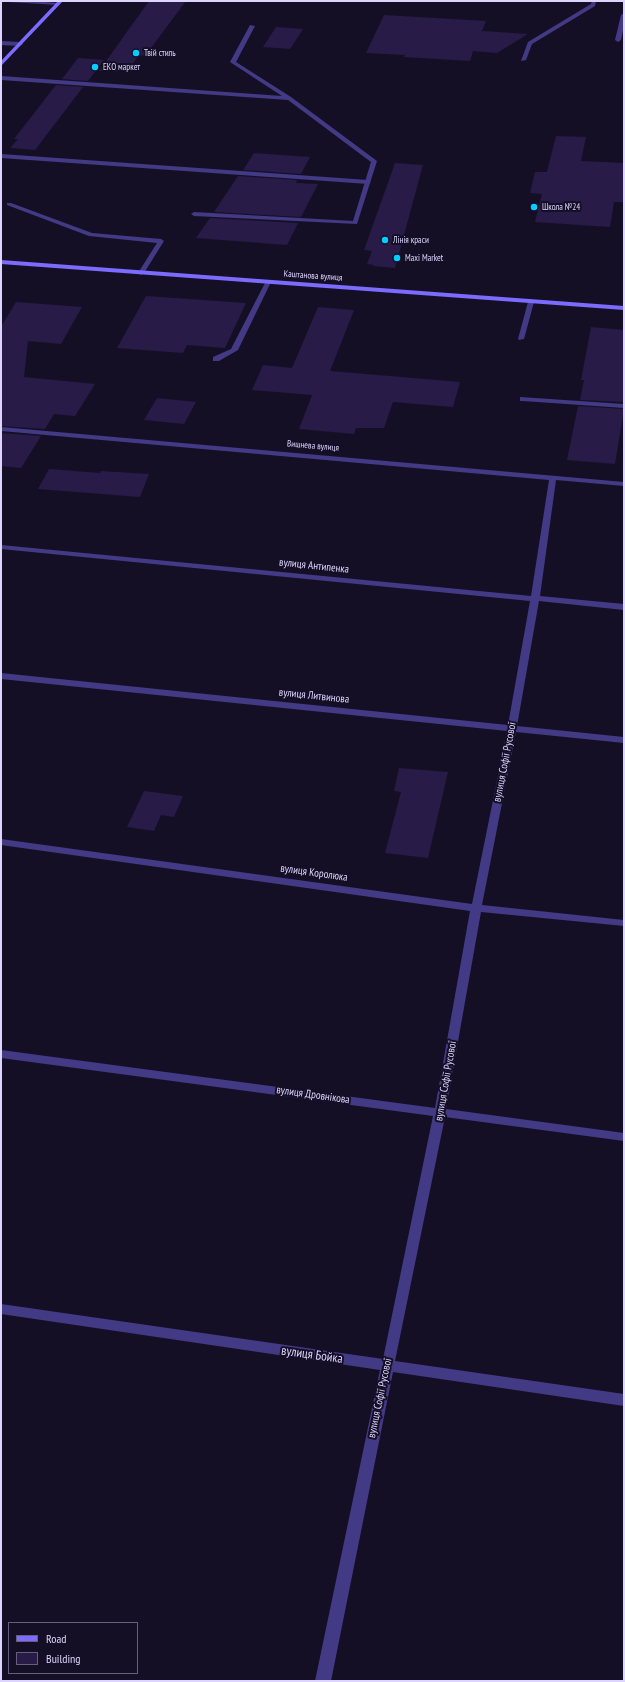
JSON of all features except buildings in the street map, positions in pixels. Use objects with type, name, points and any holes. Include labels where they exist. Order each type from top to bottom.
[{"type":"street","points":[[8,1],[60,2]]},
{"type":"street","points":[[523,60],[530,43],[593,5],[594,1]]},
{"type":"street","points":[[1,64],[60,2]]},
{"type":"street","points":[[618,40],[624,15]]},
{"type":"street","points":[[194,214],[355,223],[368,182],[374,161],[290,98],[233,62],[252,26]]},
{"type":"street","points":[[1,43],[20,44]]},
{"type":"street","points":[[1,78],[290,98]]},
{"type":"street","points":[[1,156],[368,182]]},
{"type":"street","points":[[9,204],[91,235],[161,241],[141,273]]},
{"type":"street","name":"Каштанова вулиця","points":[[1,262],[624,308]]},
{"type":"street","points":[[216,359],[234,350],[268,282]]},
{"type":"street","points":[[521,339],[531,302]]},
{"type":"street","points":[[523,399],[624,406]]},
{"type":"street","name":"Вишнева вулиця","points":[[1,429],[624,484]]},
{"type":"street","name":"вулиця Софії Русової","points":[[323,1681],[440,1112],[476,908],[512,728],[553,478]]},
{"type":"street","name":"вулиця Антипенка","points":[[1,547],[624,607]]},
{"type":"street","name":"вулиця Литвинова","points":[[1,676],[624,740]]},
{"type":"street","name":"вулиця Королюка","points":[[1,842],[476,908],[624,923]]},
{"type":"street","name":"вулиця Дровнікова","points":[[1,1054],[624,1136]]},
{"type":"street","name":"вулиця Бойка","points":[[1,1309],[624,1400]]},
{"type":"place","name":"Твій стиль","points":[[136,53]]},
{"type":"place","name":"ЕКО маркет","points":[[95,67]]},
{"type":"place","name":"Школа №24","points":[[534,207]]},
{"type":"place","name":"Лінія краси","points":[[385,240]]},
{"type":"place","name":"Maxi Market","points":[[397,258]]}]
